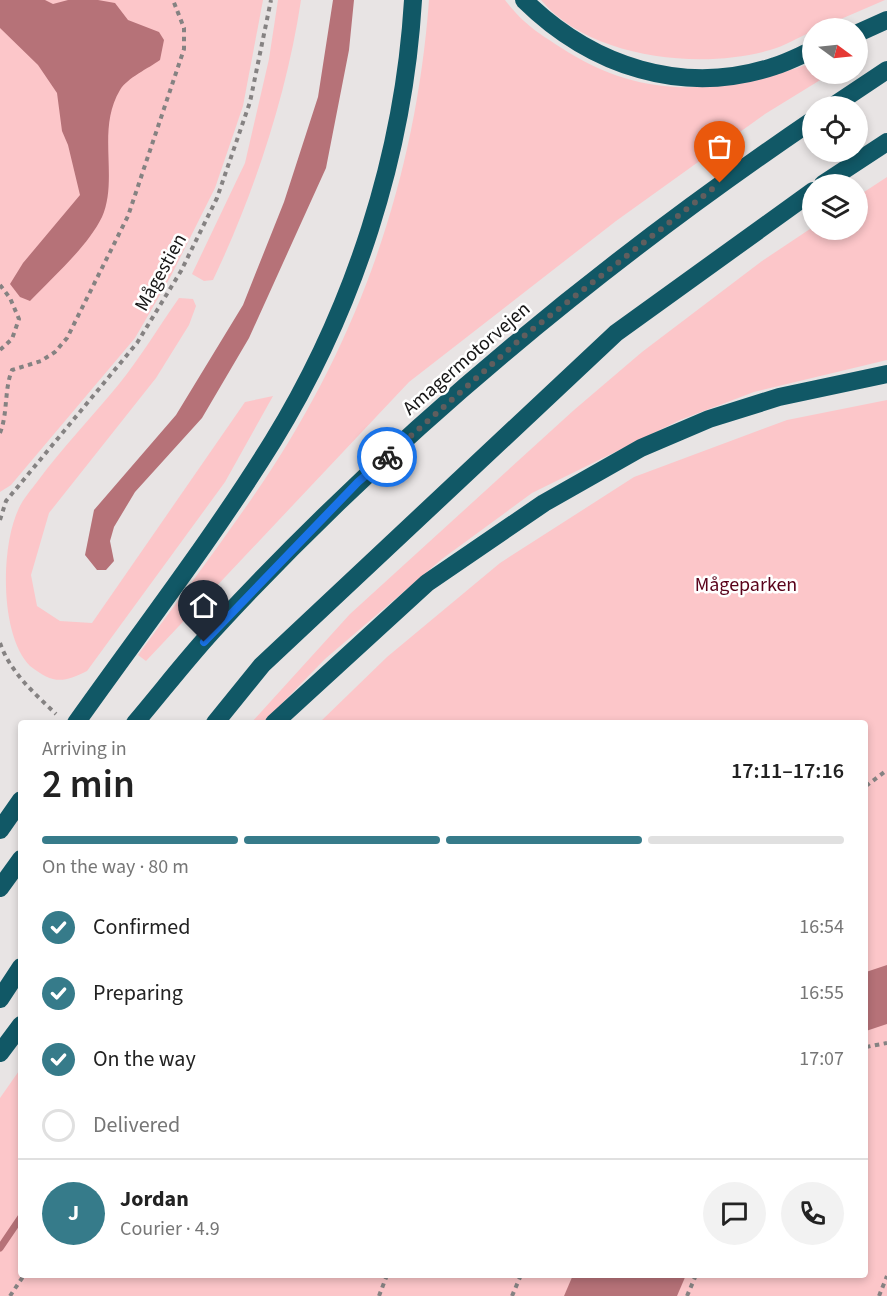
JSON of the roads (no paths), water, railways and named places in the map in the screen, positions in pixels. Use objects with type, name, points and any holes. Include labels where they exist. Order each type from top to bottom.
[{"type":"highway","points":[[78,720],[274,440],[315,364],[350,284],[378,202],[398,118],[411,32],[413,0]]},
{"type":"highway","points":[[524,0],[549,25],[589,51],[634,68],[681,77],[728,76],[775,66],[802,55]]},
{"type":"highway","points":[[868,29],[887,20]]},
{"type":"highway","points":[[848,96],[887,70]]},
{"type":"highway","name":"Amagermotorvejen","points":[[138,720],[217,626],[367,475],[524,336],[720,183],[802,127]]},
{"type":"highway","points":[[838,174],[887,142]]},
{"type":"highway","points":[[217,720],[262,665],[616,333],[802,199]]},
{"type":"highway","points":[[277,720],[427,583],[544,502],[641,448],[709,419],[779,397],[887,374]]},
{"type":"highway","points":[[0,830],[18,805]]},
{"type":"highway","points":[[0,888],[18,863]]},
{"type":"highway","points":[[0,999],[18,972]]},
{"type":"highway","points":[[0,1053],[18,1029]]},
{"type":"waterway","points":[[0,1248],[18,1221]]},
{"type":"park label","name":"Mågeparken","points":[[746,584]]}]
